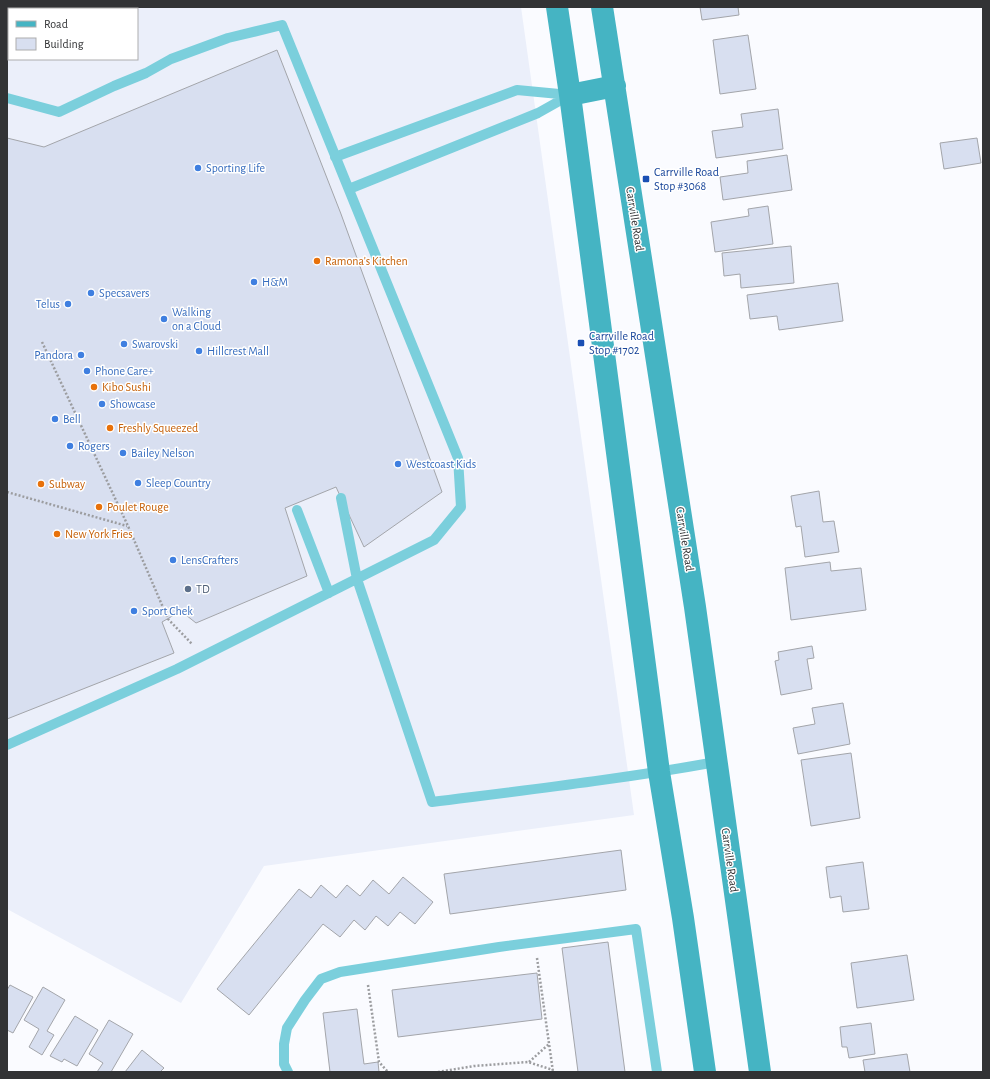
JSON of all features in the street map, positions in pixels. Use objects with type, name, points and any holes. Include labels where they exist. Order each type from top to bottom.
[{"type":"main road","points":[[557,7],[570,95],[659,772],[684,918],[705,1072]]},
{"type":"main road","name":"Carrville Road","points":[[602,7],[695,607],[760,1072]]},
{"type":"main road","points":[[570,95],[615,86]]},
{"type":"lane","points":[[7,98],[59,112],[114,86],[146,73],[171,59],[228,38],[282,25],[458,458],[461,507],[434,540],[177,669],[7,745]]},
{"type":"lane","points":[[335,157],[517,90],[570,95]]},
{"type":"lane","points":[[348,189],[538,112],[570,95]]},
{"type":"lane","points":[[341,498],[357,579],[432,802],[659,772],[716,762]]},
{"type":"lane","points":[[298,510],[329,593]]},
{"type":"lane","points":[[288,1072],[284,1064],[284,1044],[287,1028],[321,979],[340,972],[365,968],[499,947],[636,929],[657,1072]]},
{"type":"path","points":[[42,342],[128,526],[168,619],[204,656]]},
{"type":"path","points":[[7,492],[128,526]]},
{"type":"path","points":[[438,1072],[474,1066],[528,1062],[553,1071],[535,942]]},
{"type":"path","points":[[365,968],[379,1062],[388,1072]]},
{"type":"path","points":[[528,1062],[549,1044]]},
{"type":"shaded area","points":[[7,7],[521,7],[634,815],[264,866],[181,1003],[7,909]]},
{"type":"building","points":[[700,7],[738,7],[739,15],[702,20]]},
{"type":"building","points":[[748,35],[756,89],[720,94],[713,40]]},
{"type":"building","name":"Hillcrest Mall","points":[[277,50],[341,214],[442,492],[364,547],[336,487],[285,508],[307,576],[196,623],[181,611],[162,622],[174,653],[7,719],[7,138],[44,147]]},
{"type":"building","points":[[778,109],[783,149],[716,158],[712,131],[743,127],[741,114]]},
{"type":"building","points":[[977,138],[981,163],[944,169],[940,143]]},
{"type":"building","points":[[787,155],[792,190],[723,200],[720,177],[748,173],[747,161]]},
{"type":"building","points":[[768,206],[773,244],[715,252],[711,222],[749,216],[748,209]]},
{"type":"building","points":[[791,246],[794,283],[741,288],[740,274],[724,276],[722,253]]},
{"type":"building","points":[[838,283],[843,321],[779,330],[777,316],[750,319],[747,295]]},
{"type":"building","points":[[819,491],[823,522],[834,521],[839,552],[805,557],[801,526],[796,527],[791,496]]},
{"type":"building","points":[[830,562],[831,571],[861,568],[866,610],[791,620],[785,568]]},
{"type":"building","points":[[812,646],[814,658],[807,659],[812,689],[781,695],[775,661],[779,660],[778,652]]},
{"type":"building","points":[[843,703],[850,744],[798,754],[793,728],[815,724],[812,708]]},
{"type":"building","points":[[851,753],[860,818],[811,826],[801,760]]},
{"type":"building","points":[[621,850],[626,890],[450,914],[444,874]]},
{"type":"building","points":[[863,862],[869,909],[843,912],[841,896],[830,898],[826,867]]},
{"type":"building","points":[[403,877],[433,902],[415,924],[400,912],[388,926],[376,916],[365,930],[354,920],[340,937],[323,924],[249,1015],[217,989],[299,889],[311,898],[321,885],[336,898],[347,885],[360,896],[373,880],[389,894]]},
{"type":"building","points":[[608,942],[625,1072],[578,1072],[562,948]]},
{"type":"building","points":[[907,955],[914,1000],[857,1008],[851,963]]},
{"type":"building","points":[[537,973],[542,1019],[398,1037],[392,990]]},
{"type":"building","points":[[10,985],[33,997],[13,1033],[7,1030],[7,990]]},
{"type":"building","points":[[43,987],[65,1000],[47,1031],[54,1035],[42,1055],[29,1047],[39,1029],[24,1020]]},
{"type":"building","points":[[357,1009],[364,1064],[378,1062],[379,1072],[330,1072],[323,1013]]},
{"type":"building","points":[[75,1016],[98,1030],[77,1066],[64,1059],[62,1062],[50,1056]]},
{"type":"building","points":[[109,1020],[133,1034],[111,1072],[97,1072],[103,1063],[89,1054]]},
{"type":"building","points":[[871,1023],[875,1054],[849,1058],[847,1047],[842,1047],[840,1027]]},
{"type":"building","points":[[142,1050],[164,1068],[160,1072],[125,1072]]},
{"type":"building","points":[[907,1054],[910,1072],[865,1072],[863,1060]]},
{"type":"place","name":"Sporting Life","points":[[198,168]]},
{"type":"place","name":"Carrville Road Stop #3068","points":[[646,179]]},
{"type":"place","name":"Ramona’s Kitchen","points":[[317,261]]},
{"type":"place","name":"H&M","points":[[254,282]]},
{"type":"place","name":"Specsavers","points":[[91,293]]},
{"type":"place","name":"Telus","points":[[68,304]]},
{"type":"place","name":"Walking on a Cloud","points":[[164,319]]},
{"type":"place","name":"Carrville Road Stop #1702","points":[[581,343]]},
{"type":"place","name":"Swarovski","points":[[124,344]]},
{"type":"place","name":"Hillcrest Mall","points":[[199,351]]},
{"type":"place","name":"Pandora","points":[[81,355]]},
{"type":"place","name":"Phone Care+","points":[[87,371]]},
{"type":"place","name":"Kibo Sushi","points":[[94,387]]},
{"type":"place","name":"Showcase","points":[[102,404]]},
{"type":"place","name":"Bell","points":[[55,419]]},
{"type":"place","name":"Freshly Squeezed","points":[[110,428]]},
{"type":"place","name":"Rogers","points":[[70,446]]},
{"type":"place","name":"Bailey Nelson","points":[[123,453]]},
{"type":"place","name":"Westcoast Kids","points":[[398,464]]},
{"type":"place","name":"Sleep Country","points":[[138,483]]},
{"type":"place","name":"Subway","points":[[41,484]]},
{"type":"place","name":"Poulet Rouge","points":[[99,507]]},
{"type":"place","name":"New York Fries","points":[[57,534]]},
{"type":"place","name":"LensCrafters","points":[[173,560]]},
{"type":"place","name":"TD","points":[[188,589]]},
{"type":"place","name":"Sport Chek","points":[[134,611]]}]
